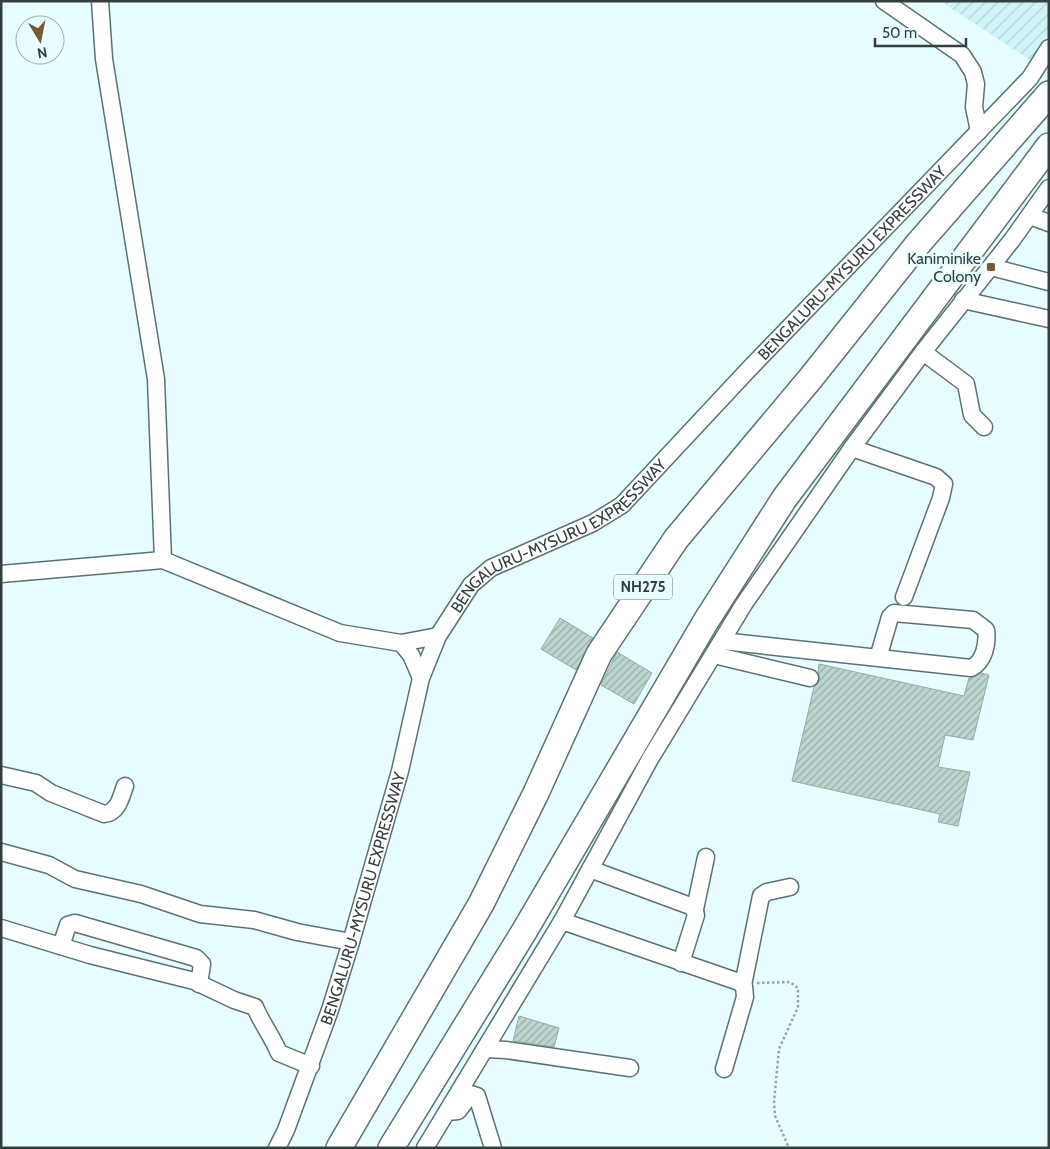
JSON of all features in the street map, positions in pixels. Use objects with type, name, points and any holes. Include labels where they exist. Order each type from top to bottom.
[{"type":"highway","name":"BENGALURU-MYSURU EXPRESSWAY","points":[[339,1148],[481,904],[536,794],[599,654],[676,539],[810,379],[917,245],[1049,94]]},
{"type":"highway","points":[[391,1148],[525,930],[706,620],[784,499],[1049,146]]},
{"type":"street","points":[[100,1],[104,59],[156,379],[163,560]]},
{"type":"street","points":[[884,1],[962,55],[973,72],[976,84],[974,107],[979,131]]},
{"type":"street","name":"BENGALURU-MYSURU EXPRESSWAY","points":[[277,1148],[311,1066],[351,942],[400,771],[421,678],[438,636],[471,585],[491,568],[593,523],[622,505],[756,362],[1030,78],[1049,48]]},
{"type":"street","points":[[425,1148],[562,921],[650,759],[744,604],[852,448],[923,352],[1047,193]]},
{"type":"street","points":[[1030,216],[1049,223]]},
{"type":"street","points":[[991,267],[1049,282]]},
{"type":"street","points":[[963,300],[1049,319]]},
{"type":"street","points":[[923,352],[966,384],[972,415],[984,427]]},
{"type":"street","points":[[852,448],[936,478],[944,484],[941,498],[904,597]]},
{"type":"street","points":[[1,574],[163,560],[340,633],[402,643],[438,636]]},
{"type":"street","points":[[718,648],[878,658],[970,668],[977,665],[982,657],[988,640],[986,630],[973,620],[894,613],[890,617],[878,658]]},
{"type":"street","points":[[402,643],[411,655],[421,678]]},
{"type":"street","points":[[718,648],[810,678]]},
{"type":"street","points":[[1,775],[36,783],[51,793],[104,814],[114,810],[120,802],[124,786]]},
{"type":"street","points":[[1,852],[49,865],[75,879],[141,894],[200,914],[254,920],[297,932],[351,942]]},
{"type":"street","points":[[681,963],[696,916],[695,909],[706,857]]},
{"type":"street","points":[[590,869],[695,909]]},
{"type":"street","points":[[724,1069],[745,997],[743,985],[762,896],[767,892],[790,888]]},
{"type":"street","points":[[562,921],[743,985]]},
{"type":"street","points":[[61,946],[68,925],[75,923],[196,958],[202,964],[199,984]]},
{"type":"street","points":[[1,928],[199,984],[234,1000],[256,1007],[261,1021],[271,1034],[279,1053],[311,1066]]},
{"type":"street","points":[[485,1049],[506,1050],[630,1068]]},
{"type":"street","points":[[446,1112],[458,1111],[471,1094],[474,1094],[493,1148]]},
{"type":"path","points":[[743,985],[790,982],[798,988],[798,1007],[779,1049],[774,1102],[776,1116],[789,1148]]},
{"type":"shaded area","points":[[940,1],[1049,1],[1049,32],[1033,62]]},
{"type":"building","points":[[560,618],[593,638],[576,670],[541,649]]},
{"type":"building","points":[[617,652],[652,673],[634,704],[601,685]]},
{"type":"building","points":[[819,664],[964,696],[969,678],[981,673],[989,675],[973,740],[945,735],[938,767],[970,772],[958,826],[938,822],[940,814],[792,781],[814,687],[820,680]]},
{"type":"building","points":[[519,1016],[559,1028],[554,1047],[513,1041]]},
{"type":"place","name":"Kaniminike Colony","points":[[991,267]]}]
